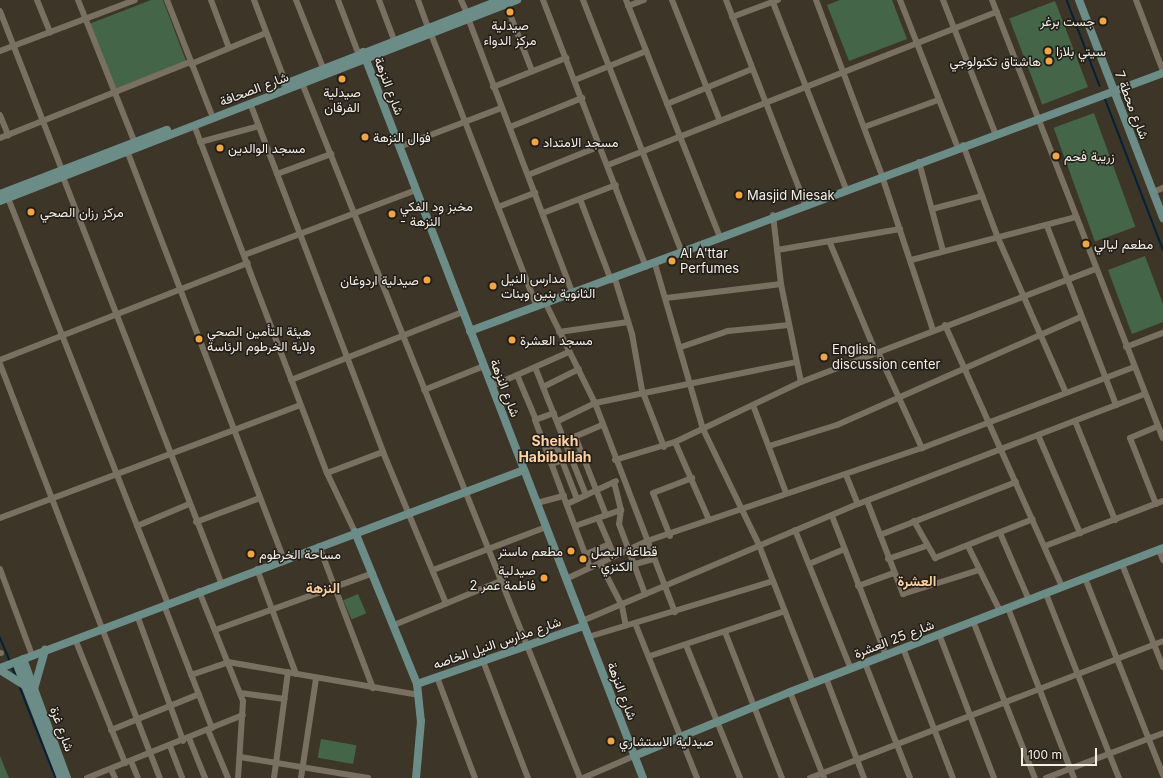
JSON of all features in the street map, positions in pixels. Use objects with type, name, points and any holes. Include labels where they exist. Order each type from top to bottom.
[{"type":"street","points":[[37,0],[50,33]]},
{"type":"street","points":[[78,0],[135,145]]},
{"type":"street","points":[[0,51],[86,19],[122,2],[135,0]]},
{"type":"street","points":[[167,0],[211,113]]},
{"type":"street","points":[[211,0],[229,48]]},
{"type":"street","points":[[254,0],[286,84]]},
{"type":"street","points":[[296,0],[324,68]]},
{"type":"street","points":[[338,0],[362,57]]},
{"type":"street","points":[[379,0],[394,40]]},
{"type":"street","points":[[418,0],[464,123],[537,307]]},
{"type":"street","points":[[462,0],[493,87],[510,127],[573,294]]},
{"type":"street","name":"شارع الصحافة","points":[[135,145],[250,104],[362,57],[467,16],[504,2],[517,0]]},
{"type":"street","points":[[543,0],[616,185],[646,267]]},
{"type":"street","points":[[583,0],[682,252]]},
{"type":"street","points":[[644,0],[627,3],[720,237]]},
{"type":"street","points":[[672,0],[720,121]]},
{"type":"street","points":[[726,0],[805,204]]},
{"type":"street","points":[[816,0],[882,176],[911,260],[932,330]]},
{"type":"street","points":[[900,0],[938,100],[961,147],[1022,295],[1066,393]]},
{"type":"street","points":[[943,0],[995,133]]},
{"type":"street","points":[[992,0],[1039,118],[1095,269],[1163,437]]},
{"type":"street","name":"شارع محطة 7","points":[[1079,0],[1163,218]]},
{"type":"street","points":[[470,331],[655,264],[773,215],[1163,72],[1136,0]]},
{"type":"street","points":[[732,17],[774,1],[806,88],[846,189]]},
{"type":"street","points":[[504,2],[532,71]]},
{"type":"street","points":[[0,11],[116,315],[221,583]]},
{"type":"street","points":[[608,165],[997,12]]},
{"type":"street","name":"شارع الصحافة","points":[[0,194],[126,149],[324,68],[362,57],[394,40],[430,31]]},
{"type":"street","points":[[0,138],[114,91],[191,63],[266,33]]},
{"type":"street","points":[[575,80],[646,51]]},
{"type":"street","name":"شارع النزهة","points":[[362,57],[416,190],[643,778]]},
{"type":"street","points":[[493,87],[566,58]]},
{"type":"street","points":[[668,104],[752,69]]},
{"type":"street","points":[[302,83],[464,493],[489,548],[529,644],[582,778],[634,756]]},
{"type":"street","points":[[510,127],[582,98]]},
{"type":"street","points":[[864,127],[938,100]]},
{"type":"street","points":[[250,104],[301,234],[383,452],[434,570],[446,603]]},
{"type":"street","points":[[399,147],[501,108]]},
{"type":"street","points":[[0,115],[8,134]]},
{"type":"street","points":[[194,125],[327,473],[373,573],[417,684],[421,721],[416,778]]},
{"type":"street","points":[[200,142],[259,126]]},
{"type":"street","points":[[528,175],[600,146]]},
{"type":"street","points":[[126,149],[178,291],[284,560]]},
{"type":"street","points":[[277,174],[331,154]]},
{"type":"street","points":[[919,162],[943,251]]},
{"type":"street","name":"شارع الصحافة","points":[[0,201],[62,173]]},
{"type":"street","points":[[542,213],[616,185]]},
{"type":"street","points":[[1153,192],[1163,188]]},
{"type":"street","points":[[244,255],[416,190]]},
{"type":"street","points":[[498,208],[535,193]]},
{"type":"street","points":[[932,209],[982,196]]},
{"type":"street","points":[[8,198],[60,337],[137,526],[191,676],[199,694],[228,778]]},
{"type":"street","points":[[580,199],[613,280],[628,322],[645,394],[664,447]]},
{"type":"street","points":[[773,215],[781,284],[801,382]]},
{"type":"street","points":[[911,260],[1047,226],[1076,217]]},
{"type":"street","points":[[1047,226],[1116,405]]},
{"type":"street","points":[[777,250],[830,243],[900,228]]},
{"type":"street","points":[[830,243],[877,352],[922,448]]},
{"type":"street","points":[[0,360],[248,263]]},
{"type":"street","points":[[655,264],[681,347],[703,429],[759,545],[813,683]]},
{"type":"street","points":[[615,460],[664,447],[801,382],[1066,278],[1095,269]]},
{"type":"street","points":[[666,298],[781,284]]},
{"type":"street","points":[[546,304],[595,403],[621,479],[675,612]]},
{"type":"street","points":[[291,380],[463,312]]},
{"type":"street","points":[[769,446],[828,428],[1081,317]]},
{"type":"street","points":[[559,332],[628,322]]},
{"type":"street","points":[[681,347],[728,330],[789,324]]},
{"type":"street","points":[[945,325],[1003,448],[1016,482],[1062,587]]},
{"type":"street","points":[[1126,348],[1163,333]]},
{"type":"street","points":[[492,386],[569,352]]},
{"type":"street","points":[[558,421],[595,403],[692,386],[796,362]]},
{"type":"street","points":[[0,364],[54,498],[100,629],[138,718],[160,778]]},
{"type":"street","points":[[424,390],[484,366]]},
{"type":"street","points":[[535,367],[566,440],[586,495]]},
{"type":"street","points":[[566,579],[614,555],[647,541],[670,536],[741,508],[922,448],[1134,367]]},
{"type":"street","points":[[543,387],[579,368]]},
{"type":"street","points":[[517,375],[536,420],[590,567]]},
{"type":"street","points":[[583,623],[622,606],[664,584],[858,504],[1145,394]]},
{"type":"street","points":[[0,518],[300,405]]},
{"type":"street","points":[[753,405],[786,493]]},
{"type":"street","points":[[536,420],[554,413]]},
{"type":"street","points":[[1075,420],[1115,520]]},
{"type":"street","points":[[546,449],[602,425]]},
{"type":"street","points":[[1156,504],[1130,438],[1158,426]]},
{"type":"street","points":[[1038,435],[1080,532]]},
{"type":"street","points":[[575,436],[606,515]]},
{"type":"street","points":[[675,442],[709,520]]},
{"type":"street","points":[[556,445],[577,500]]},
{"type":"street","points":[[327,473],[383,452]]},
{"type":"street","points":[[552,464],[582,453]]},
{"type":"street","points":[[0,669],[32,655],[354,532],[410,513],[524,470]]},
{"type":"street","points":[[846,474],[858,504]]},
{"type":"street","points":[[670,536],[653,493],[692,478]]},
{"type":"street","points":[[567,504],[621,479]]},
{"type":"street","points":[[614,482],[621,510],[619,524],[630,548],[645,594]]},
{"type":"street","points":[[880,535],[1016,482]]},
{"type":"street","points":[[537,504],[564,496]]},
{"type":"street","points":[[196,522],[260,498]]},
{"type":"street","points":[[867,501],[893,572],[906,596],[979,570]]},
{"type":"street","points":[[1044,546],[1163,501]]},
{"type":"street","points":[[137,526],[190,504]]},
{"type":"street","points":[[575,526],[621,510]]},
{"type":"street","points":[[832,516],[886,655]]},
{"type":"street","points":[[598,518],[614,555]]},
{"type":"street","points":[[914,521],[925,546],[933,558],[968,546],[1033,519]]},
{"type":"street","points":[[434,570],[489,548],[546,528]]},
{"type":"street","points":[[795,530],[851,669]]},
{"type":"street","points":[[1000,533],[1029,600]]},
{"type":"street","points":[[586,554],[609,544]]},
{"type":"street","points":[[318,546],[372,688]]},
{"type":"street","points":[[888,559],[925,546]]},
{"type":"street","points":[[968,546],[1000,611]]},
{"type":"street","points":[[809,564],[844,549]]},
{"type":"street","points":[[1161,549],[1163,560]]},
{"type":"street","name":"شارع 25 العشرة","points":[[634,756],[680,735],[1161,549]]},
{"type":"street","points":[[635,564],[654,559]]},
{"type":"street","points":[[600,563],[622,606],[626,626]]},
{"type":"street","points":[[1122,564],[1163,667]]},
{"type":"street","points":[[0,569],[32,655]]},
{"type":"street","points":[[257,569],[296,674]]},
{"type":"street","points":[[858,586],[893,572]]},
{"type":"street","points":[[215,630],[373,573]]},
{"type":"street","points":[[1085,578],[1163,775]]},
{"type":"street","points":[[394,625],[502,580]]},
{"type":"street","points":[[588,637],[675,612],[773,580]]},
{"type":"street","points":[[199,591],[240,693],[243,715],[238,778]]},
{"type":"street","points":[[1046,594],[1119,778]]},
{"type":"street","points":[[1008,608],[1074,778]]},
{"type":"street","points":[[650,656],[785,611]]},
{"type":"street","points":[[137,616],[170,705],[205,778]]},
{"type":"street","points":[[974,621],[1034,778]]},
{"type":"street","name":"شارع مدارس النيل الخاصه","points":[[417,684],[583,623]]},
{"type":"street","points":[[635,623],[650,656],[697,778]]},
{"type":"street","points":[[725,632],[782,778]]},
{"type":"street","points":[[939,634],[994,778]]},
{"type":"street","points":[[74,639],[125,763]]},
{"type":"street","points":[[810,778],[823,776],[856,760],[1163,641]]},
{"type":"street","points":[[686,645],[740,778]]},
{"type":"street","points":[[903,648],[953,778]]},
{"type":"street","points":[[31,690],[45,650]]},
{"type":"street","points":[[20,660],[31,690]]},
{"type":"street","points":[[483,661],[528,778]]},
{"type":"street","points":[[191,676],[228,662],[288,672],[316,679],[419,695]]},
{"type":"street","points":[[864,663],[910,778]]},
{"type":"street","points":[[0,669],[18,679],[31,690]]},
{"type":"street","points":[[274,778],[288,672]]},
{"type":"street","points":[[437,677],[474,778]]},
{"type":"street","points":[[826,678],[864,778]]},
{"type":"street","points":[[301,778],[316,679]]},
{"type":"street","name":"شارع غزة","points":[[31,690],[61,778]]},
{"type":"street","name":"شارع غزة","points":[[31,690],[67,778]]},
{"type":"street","points":[[790,692],[823,776]]},
{"type":"street","points":[[240,693],[285,699]]},
{"type":"street","points":[[111,730],[199,694]]},
{"type":"street","points":[[87,778],[186,740],[243,715]]},
{"type":"street","points":[[1046,778],[1163,732]]},
{"type":"street","points":[[170,746],[182,778]]},
{"type":"street","points":[[240,757],[368,778]]},
{"type":"street","points":[[131,761],[138,778]]},
{"type":"street","points":[[111,769],[115,778]]},
{"type":"green space","points":[[151,0],[163,0],[186,61],[115,89],[89,24]]},
{"type":"green space","points":[[840,0],[892,0],[907,39],[849,61],[827,5]]},
{"type":"green space","points":[[1055,1],[1088,87],[1042,104],[1009,19]]},
{"type":"green space","points":[[1094,113],[1135,227],[1095,241],[1054,128]]},
{"type":"green space","points":[[1145,256],[1163,304],[1163,322],[1132,334],[1108,270]]},
{"type":"green space","points":[[358,594],[366,613],[351,620],[343,600]]},
{"type":"green space","points":[[321,739],[356,745],[353,764],[318,758]]},
{"type":"green space","points":[[0,756],[9,778],[0,778]]},
{"type":"waterway","points":[[1067,0],[1100,86]]},
{"type":"waterway","points":[[1105,98],[1163,249]]},
{"type":"waterway","points":[[0,637],[10,661]]},
{"type":"waterway","points":[[12,666],[16,676]]},
{"type":"waterway","points":[[20,687],[56,778]]},
{"type":"place","name":"صيدلية مركز الدواء","points":[[510,12]]},
{"type":"place","name":"جست برغر","points":[[1103,21]]},
{"type":"place","name":"سيتي بلازا","points":[[1048,51]]},
{"type":"place","name":"هاشتاق تكنولوجي","points":[[1049,61]]},
{"type":"place","name":"صيدلية الفرقان","points":[[342,79]]},
{"type":"place","name":"فوال النزهة","points":[[365,137]]},
{"type":"place","name":"مسجد الامتداد","points":[[535,142]]},
{"type":"place","name":"مسجد الوالدين","points":[[220,148]]},
{"type":"place","name":"زريبة فحم","points":[[1056,156]]},
{"type":"place","name":"Masjid Miesak","points":[[739,195]]},
{"type":"place","name":"مركز رزان الصحي","points":[[31,212]]},
{"type":"place","name":"مخبز ود الفكي - النزهة","points":[[392,214]]},
{"type":"place","name":"مطعم ليالي","points":[[1086,244]]},
{"type":"place","name":"Al A'ttar Perfumes","points":[[672,261]]},
{"type":"place","name":"صيدلية اردوغان","points":[[427,280]]},
{"type":"place","name":"مدارس النيل الثانوية بنين وبنات","points":[[493,286]]},
{"type":"place","name":"هيئة التأمين الصحي ولاية الخرطوم الرئاسة","points":[[199,339]]},
{"type":"place","name":"مسجد العشرة","points":[[512,340]]},
{"type":"place","name":"English discussion center","points":[[824,357]]},
{"type":"place","name":"مطعم ماستر","points":[[571,551]]},
{"type":"place","name":"مساحة الخرطوم","points":[[251,554]]},
{"type":"place","name":"قطاعة البصل - الكنزي","points":[[583,559]]},
{"type":"place","name":"صيدلية فاطمة عمر 2","points":[[544,578]]},
{"type":"place","name":"صيدلية الاستشاري","points":[[611,741]]},
{"type":"district","name":"Sheikh Habibullah","points":[[555,450]]},
{"type":"district","name":"العشرة","points":[[917,581]]},
{"type":"district","name":"النزهة","points":[[323,588]]}]
